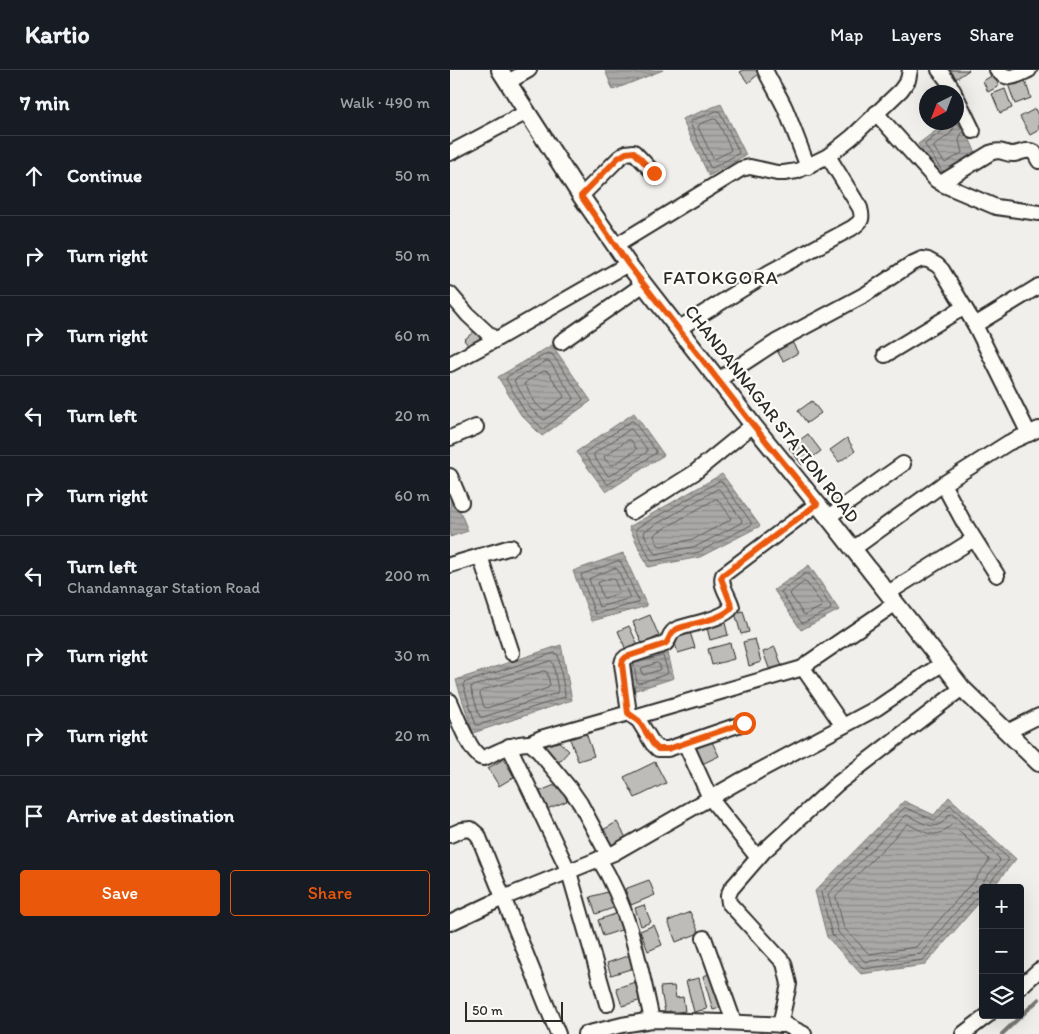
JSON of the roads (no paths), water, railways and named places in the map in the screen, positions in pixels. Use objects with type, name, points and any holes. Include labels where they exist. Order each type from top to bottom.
[{"type":"main road","name":"CHANDANNAGAR STATION ROAD","points":[[504,76],[615,246],[678,329],[854,549],[962,688],[1039,763]]},
{"type":"street","points":[[504,76],[529,70]]},
{"type":"street","points":[[765,70],[784,106],[808,167]]},
{"type":"street","points":[[615,246],[741,169],[750,167],[784,174],[808,167],[828,156],[852,137],[900,90],[908,80],[912,70]]},
{"type":"street","points":[[939,70],[950,85]]},
{"type":"street","points":[[997,70],[1008,77],[1029,70]]},
{"type":"street","points":[[450,153],[527,112]]},
{"type":"street","points":[[876,114],[929,173],[941,183],[996,207],[1039,213]]},
{"type":"street","points":[[964,114],[973,131]]},
{"type":"street","points":[[941,183],[996,150],[1014,154],[1030,150],[1034,152],[1039,161]]},
{"type":"street","points":[[581,196],[626,153],[634,152],[654,173]]},
{"type":"street","points":[[678,329],[770,272],[860,222],[862,216],[860,208],[828,156]]},
{"type":"street","points":[[718,380],[776,342],[866,294],[911,264],[922,259],[928,260],[942,270],[1034,431],[1008,443],[943,484],[854,549]]},
{"type":"street","points":[[450,364],[628,264]]},
{"type":"street","points":[[561,342],[644,284]]},
{"type":"street","points":[[975,325],[1038,290]]},
{"type":"street","points":[[450,294],[468,315],[495,340]]},
{"type":"street","points":[[885,355],[964,307]]},
{"type":"street","points":[[632,512],[694,473],[753,425]]},
{"type":"street","points":[[450,438],[476,427]]},
{"type":"street","points":[[828,517],[903,464]]},
{"type":"street","points":[[450,476],[462,502]]},
{"type":"street","points":[[943,484],[963,522],[997,575]]},
{"type":"street","points":[[744,723],[668,749],[658,749],[639,721],[631,715],[622,664],[623,660],[626,657],[665,644],[670,634],[678,629],[714,618],[730,610],[732,607],[721,578],[723,575],[817,504]]},
{"type":"street","points":[[450,701],[475,753],[484,758],[509,746],[530,743],[540,738],[803,668],[892,598],[974,539]]},
{"type":"street","points":[[450,566],[511,547]]},
{"type":"street","points":[[480,556],[512,653]]},
{"type":"street","points":[[450,923],[503,898],[604,857],[738,782],[877,708],[943,663]]},
{"type":"street","points":[[803,668],[843,726]]},
{"type":"street","points":[[780,1025],[789,984],[784,963],[729,903],[728,896],[731,889],[764,851],[837,784],[962,688]]},
{"type":"street","points":[[1007,732],[1039,716]]},
{"type":"street","points":[[530,743],[580,803],[604,857],[635,942],[652,1020]]},
{"type":"street","points":[[685,743],[710,798],[758,858]]},
{"type":"street","points":[[509,746],[569,872],[607,1004]]},
{"type":"street","points":[[450,835],[470,829],[478,836],[558,1034]]},
{"type":"street","points":[[704,938],[734,1022]]},
{"type":"street","points":[[1024,983],[1039,970]]},
{"type":"street","points":[[963,1034],[983,1019]]},
{"type":"street","points":[[585,1034],[652,1020],[780,1025],[804,1034]]},
{"type":"water","points":[[605,70],[663,70],[613,90]]},
{"type":"water","points":[[721,104],[746,155],[709,176],[682,119]]},
{"type":"water","points":[[964,111],[977,132],[970,140],[978,158],[941,179],[918,144],[937,130],[964,130]]},
{"type":"water","points":[[552,345],[591,401],[542,436],[521,415],[498,377]]},
{"type":"water","points":[[634,413],[664,455],[606,492],[576,452]]},
{"type":"water","points":[[722,474],[760,526],[700,557],[648,567],[629,527]]},
{"type":"water","points":[[450,486],[468,531],[450,537]]},
{"type":"water","points":[[623,553],[647,606],[592,621],[573,571]]},
{"type":"water","points":[[809,565],[839,610],[801,630],[774,590]]},
{"type":"water","points":[[561,645],[572,700],[473,733],[456,680]]},
{"type":"water","points":[[667,649],[674,678],[633,691],[627,660]]},
{"type":"water","points":[[949,797],[1016,859],[995,884],[979,884],[979,903],[925,965],[861,974],[827,937],[815,891],[904,801],[934,815]]},
{"type":"waterway","points":[[1002,1034],[1039,999]]},
{"type":"district","name":"FATOKGORA","points":[[721,277]]}]
